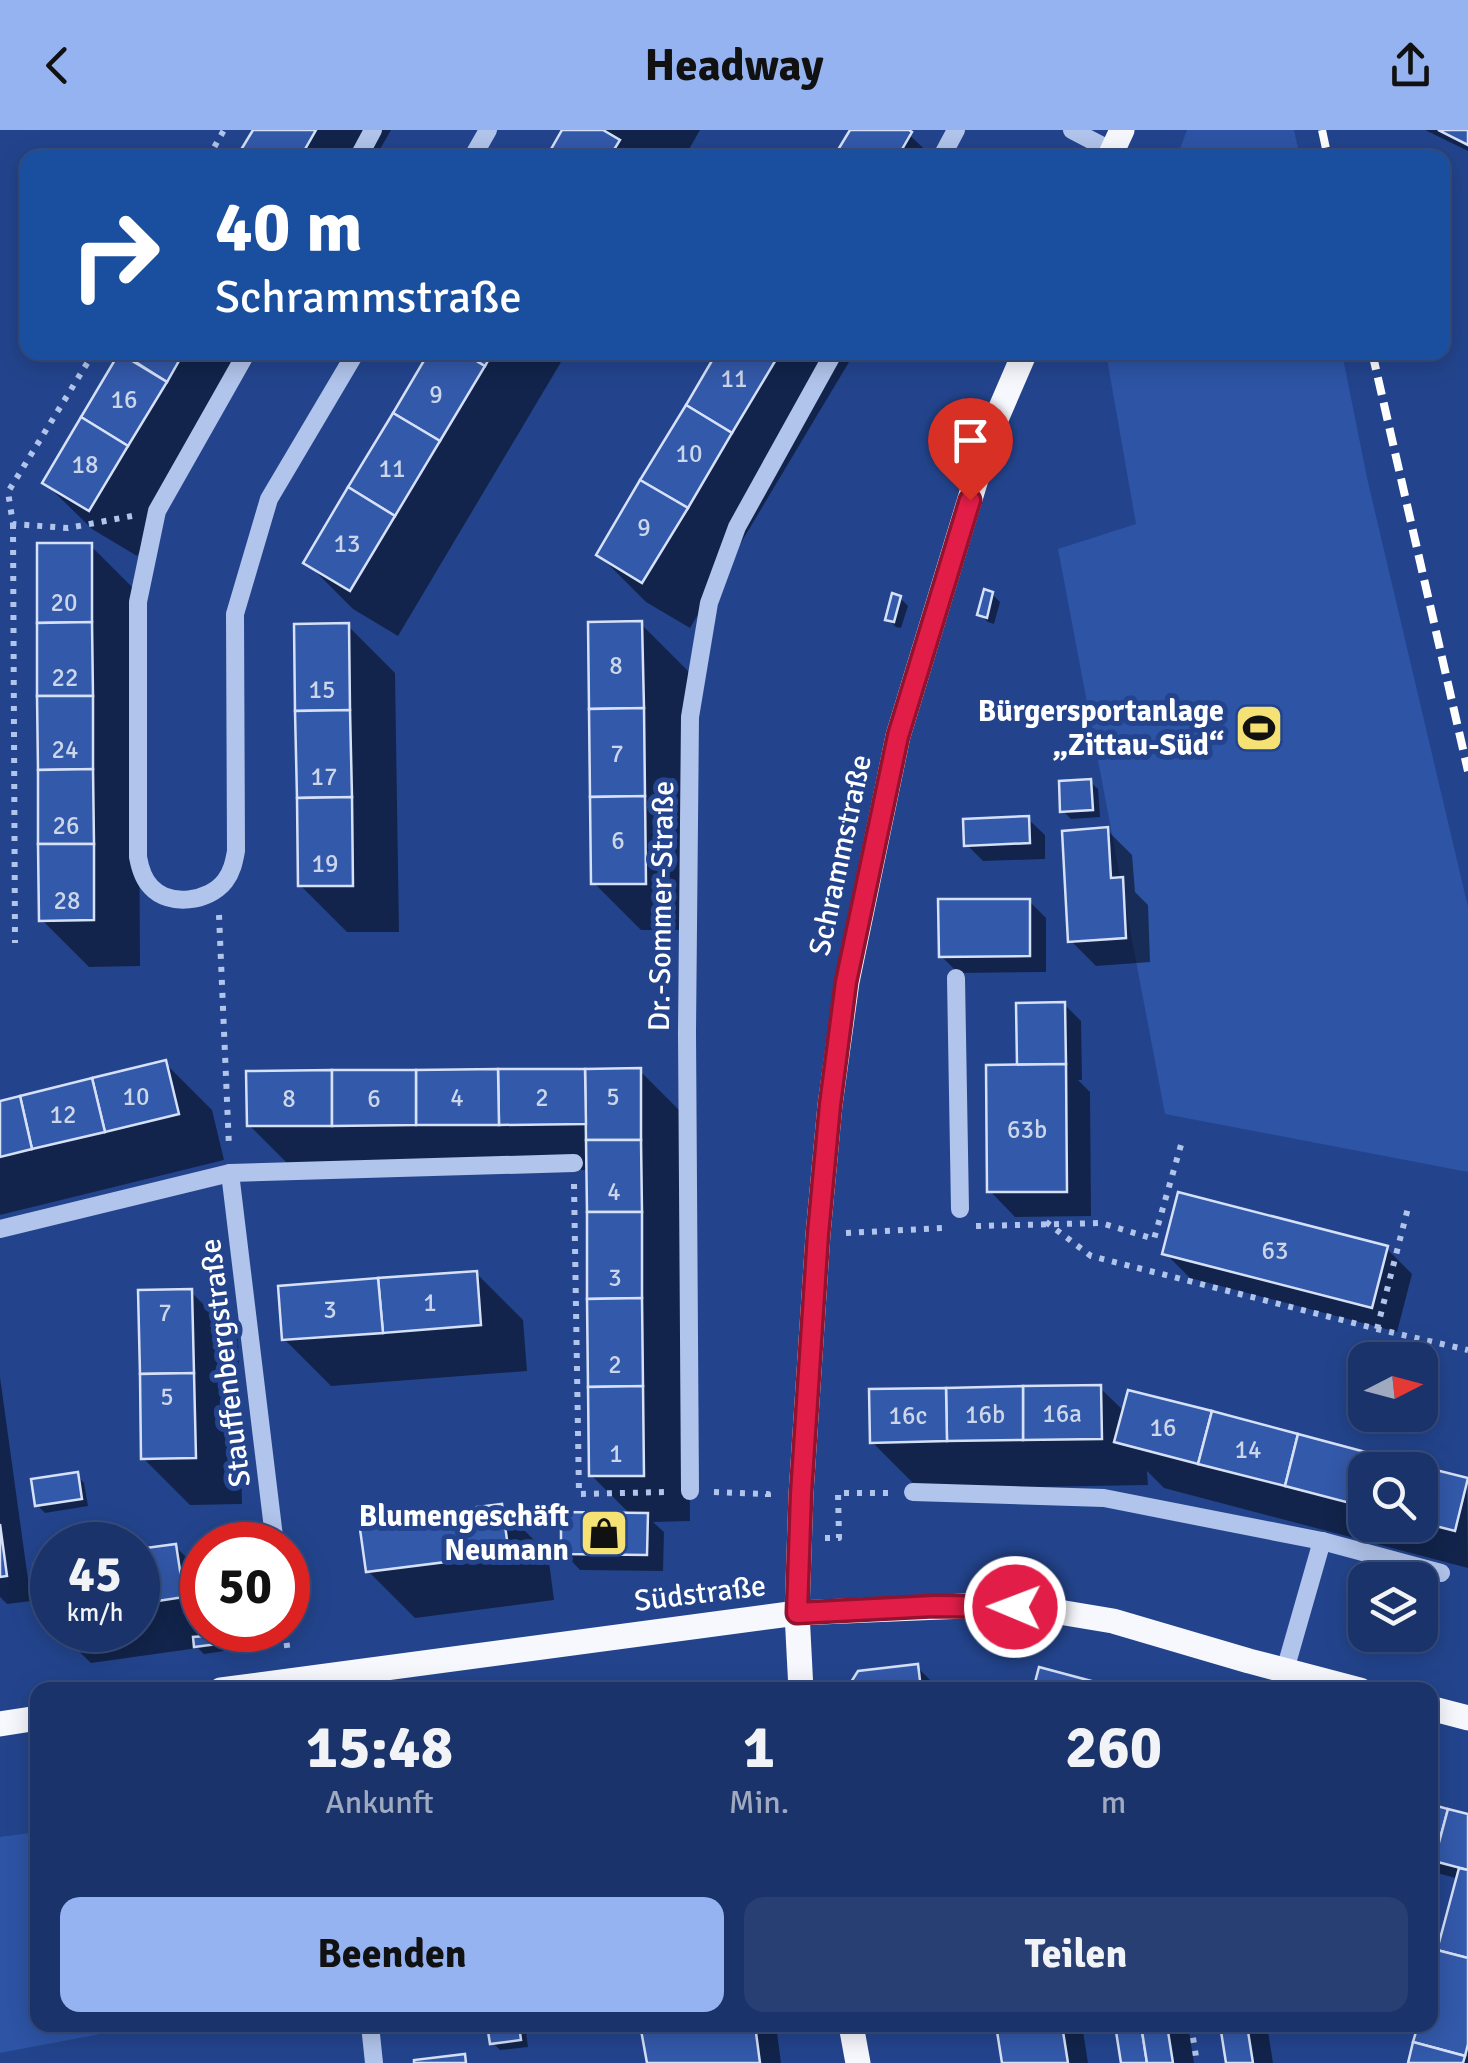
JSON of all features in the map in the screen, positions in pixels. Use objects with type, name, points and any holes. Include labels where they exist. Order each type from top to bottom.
[{"type":"main road","name":"Schrammstraße","points":[[801,1682],[797,1613],[818,1234],[846,982],[898,736],[990,433],[1022,360]]},
{"type":"main road","name":"Südstraße","points":[[281,1682],[797,1613],[934,1606],[1041,1609],[1113,1622],[1330,1682]]},
{"type":"main road","points":[[1438,1710],[1468,1718]]},
{"type":"main road","points":[[0,1724],[30,1719]]},
{"type":"main road","points":[[852,2032],[858,2063]]},
{"type":"street","points":[[1072,130],[1114,146]]},
{"type":"street","points":[[243,360],[158,512],[138,602],[138,857],[147,882],[166,897],[192,899],[211,893],[229,875],[236,850],[235,614],[270,499],[351,360]]},
{"type":"street","name":"Dr.-Sommer-Straße","points":[[690,1491],[686,1032],[690,717],[709,602],[738,527],[830,360]]},
{"type":"street","points":[[956,978],[956,1218]]},
{"type":"street","points":[[0,1229],[230,1174],[574,1163]]},
{"type":"street","name":"Stauffenbergstraße","points":[[230,1174],[272,1522]]},
{"type":"street","points":[[913,1492],[1104,1498],[1322,1541],[1441,1573]]},
{"type":"street","points":[[1286,1670],[1322,1541]]},
{"type":"street","points":[[371,2032],[374,2063]]},
{"type":"path","points":[[16,943],[13,524],[8,492],[89,360]]},
{"type":"path","points":[[13,524],[68,528],[158,512]]},
{"type":"path","points":[[218,888],[230,1174]]},
{"type":"path","points":[[972,1226],[1101,1222],[1154,1240],[1180,1145]]},
{"type":"path","points":[[574,1163],[579,1494],[768,1494],[768,1508]]},
{"type":"path","points":[[1378,1330],[1409,1204]]},
{"type":"path","points":[[818,1234],[956,1218]]},
{"type":"path","points":[[1046,1222],[1091,1256],[1468,1350]]},
{"type":"path","points":[[800,1537],[839,1538],[838,1494],[913,1492]]},
{"type":"path","points":[[1192,2032],[1197,2063]]},
{"type":"shaded area","points":[[1187,130],[1294,130],[1298,150],[1180,150]]},
{"type":"shaded area","name":"Bürgersportanlage „Zittau-Süd“","points":[[1107,360],[1343,360],[1367,478],[1468,907],[1468,1172],[1165,1114],[1058,549],[1136,524]]},
{"type":"shaded area","points":[[30,1833],[30,2032],[111,2032],[0,2053],[0,1837]]},
{"type":"building","points":[[253,130],[316,130],[305,150],[241,150]]},
{"type":"building","points":[[562,130],[603,130],[620,140],[614,150],[551,150]]},
{"type":"building","points":[[850,130],[912,132],[902,150],[838,150]]},
{"type":"building","points":[[1438,130],[1468,130],[1468,145]]},
{"type":"building","points":[[115,360],[131,360],[167,382],[128,446],[81,417]]},
{"type":"building","points":[[133,360],[179,360],[167,382]]},
{"type":"building","points":[[424,360],[475,360],[485,366],[440,441],[393,413]]},
{"type":"building","points":[[712,360],[776,360],[732,433],[686,405]]},
{"type":"building","points":[[686,405],[732,433],[688,508],[640,480]]},
{"type":"building","points":[[393,413],[440,441],[395,516],[348,487]]},
{"type":"building","points":[[81,417],[128,446],[89,511],[42,483]]},
{"type":"building","points":[[640,480],[688,508],[642,583],[596,555]]},
{"type":"building","points":[[348,487],[395,516],[350,591],[303,563]]},
{"type":"building","points":[[37,543],[92,543],[92,622],[37,623]]},
{"type":"building","points":[[984,589],[993,592],[987,618],[977,615]]},
{"type":"building","points":[[892,593],[901,596],[894,622],[885,620]]},
{"type":"building","points":[[642,621],[644,708],[589,709],[588,622]]},
{"type":"building","points":[[92,622],[93,696],[37,696],[37,623]]},
{"type":"building","points":[[349,623],[350,710],[295,711],[294,624]]},
{"type":"building","points":[[37,696],[93,696],[93,769],[38,770]]},
{"type":"building","points":[[644,708],[645,796],[590,797],[589,709]]},
{"type":"building","points":[[350,710],[352,797],[297,798],[295,711]]},
{"type":"building","points":[[93,769],[94,844],[38,844],[38,770]]},
{"type":"building","points":[[1091,779],[1093,810],[1060,812],[1059,781]]},
{"type":"building","points":[[645,796],[646,884],[591,884],[590,797]]},
{"type":"building","points":[[352,797],[353,886],[298,886],[297,798]]},
{"type":"building","points":[[1029,816],[1030,843],[964,846],[963,819]]},
{"type":"building","points":[[1108,827],[1111,878],[1123,877],[1126,938],[1068,942],[1062,831]]},
{"type":"building","points":[[38,844],[94,844],[94,920],[39,921]]},
{"type":"building","points":[[938,899],[1030,899],[1030,956],[939,957]]},
{"type":"building","points":[[1065,1002],[1066,1064],[1017,1065],[1016,1003]]},
{"type":"building","points":[[166,1060],[179,1114],[105,1132],[92,1078]]},
{"type":"building","points":[[1066,1064],[1067,1192],[987,1192],[986,1065]]},
{"type":"building","points":[[641,1068],[641,1140],[586,1140],[585,1069]]},
{"type":"building","points":[[498,1069],[585,1069],[586,1124],[499,1125]]},
{"type":"building","points":[[498,1069],[499,1125],[416,1125],[416,1070]]},
{"type":"building","points":[[332,1070],[332,1126],[247,1126],[246,1071]]},
{"type":"building","points":[[332,1070],[416,1070],[416,1125],[332,1126]]},
{"type":"building","points":[[92,1078],[105,1132],[32,1149],[20,1096]]},
{"type":"building","points":[[20,1096],[32,1149],[0,1157],[0,1101]]},
{"type":"building","points":[[586,1140],[641,1140],[642,1212],[587,1212]]},
{"type":"building","points":[[1178,1192],[1388,1246],[1372,1308],[1162,1254]]},
{"type":"building","points":[[587,1212],[642,1212],[642,1298],[587,1299]]},
{"type":"building","points":[[477,1271],[481,1325],[383,1333],[378,1278]]},
{"type":"building","points":[[378,1278],[383,1333],[282,1340],[278,1286]]},
{"type":"building","points":[[192,1289],[194,1373],[140,1374],[138,1290]]},
{"type":"building","points":[[642,1298],[643,1386],[588,1387],[587,1299]]},
{"type":"building","points":[[194,1373],[196,1458],[141,1459],[140,1374]]},
{"type":"building","points":[[1101,1385],[1102,1439],[1023,1440],[1023,1386]]},
{"type":"building","points":[[643,1386],[644,1476],[589,1476],[588,1387]]},
{"type":"building","points":[[1023,1386],[1023,1440],[947,1441],[946,1388]]},
{"type":"building","points":[[946,1388],[947,1441],[870,1443],[869,1389]]},
{"type":"building","points":[[1128,1390],[1212,1411],[1198,1464],[1114,1442]]},
{"type":"building","points":[[1212,1411],[1298,1434],[1285,1486],[1198,1464]]},
{"type":"building","points":[[1298,1434],[1365,1452],[1348,1452],[1348,1503],[1285,1486]]},
{"type":"building","points":[[1438,1470],[1468,1478],[1455,1531],[1438,1527]]},
{"type":"building","points":[[78,1472],[82,1499],[35,1506],[31,1479]]},
{"type":"building","points":[[502,1504],[509,1554],[366,1572],[359,1522]]},
{"type":"building","name":"Blumengeschäft Neumann","points":[[561,1512],[648,1513],[647,1555],[561,1554]]},
{"type":"building","points":[[0,1524],[7,1576],[0,1577]]},
{"type":"building","points":[[176,1544],[180,1598],[160,1601],[160,1546]]},
{"type":"building","points":[[918,1664],[920,1682],[851,1682],[858,1671]]},
{"type":"building","points":[[1039,1667],[1095,1682],[1035,1682]]},
{"type":"building","points":[[1438,1806],[1448,1809],[1438,1846]]},
{"type":"building","points":[[1448,1809],[1468,1814],[1468,1870],[1438,1862]]},
{"type":"building","points":[[1459,1868],[1468,1870],[1468,1958],[1438,1950]]},
{"type":"building","points":[[1438,1950],[1468,1958],[1465,2056],[1413,2042],[1416,2032],[1438,2032]]},
{"type":"building","points":[[488,2032],[520,2032],[521,2040],[490,2044]]},
{"type":"building","points":[[641,2032],[756,2032],[760,2063],[647,2063]]},
{"type":"building","points":[[997,2032],[1063,2032],[1068,2063],[1002,2063]]},
{"type":"building","points":[[1116,2032],[1142,2032],[1147,2063],[1121,2063]]},
{"type":"building","points":[[1142,2032],[1168,2032],[1173,2063],[1147,2063]]},
{"type":"building","points":[[1221,2032],[1248,2032],[1253,2063],[1226,2063]]},
{"type":"building","points":[[1413,2042],[1465,2056],[1463,2063],[1408,2063]]},
{"type":"building","points":[[465,2054],[466,2063],[414,2063],[414,2060]]},
{"type":"railway","points":[[1322,130],[1326,150]]},
{"type":"railway","points":[[1374,360],[1468,771]]},
{"type":"place","name":"Bürgersportanlage „Zittau-Süd“","points":[[1259,728]]},
{"type":"place","name":"Blumengeschäft Neumann","points":[[604,1533]]},
{"type":"route","points":[[970,500],[898,736],[846,982],[818,1234],[797,1613],[934,1606],[1015,1607]]}]
